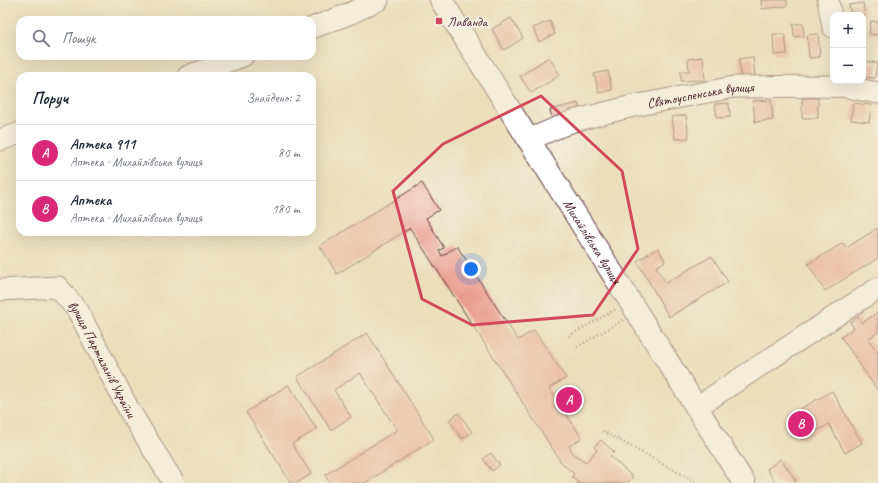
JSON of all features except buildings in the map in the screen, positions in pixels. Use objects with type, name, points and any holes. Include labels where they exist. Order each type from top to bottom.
[{"type":"main road","name":"Михайлівська вулиця","points":[[441,0],[744,483]]},
{"type":"street","points":[[316,26],[378,0]]},
{"type":"street","points":[[828,0],[830,12]]},
{"type":"street","points":[[200,72],[234,60]]},
{"type":"street","name":"Святоуспенська вулиця","points":[[528,140],[573,121],[632,106],[734,87],[830,83]]},
{"type":"street","name":"Святоуспенська вулиця","points":[[845,84],[878,93]]},
{"type":"street","points":[[0,140],[16,134]]},
{"type":"street","name":"вулиця Партизанів України","points":[[0,290],[58,288],[78,311],[129,410],[174,483]]},
{"type":"street","points":[[697,407],[878,288]]},
{"type":"path","points":[[569,336],[633,306]]},
{"type":"path","points":[[577,347],[633,306]]},
{"type":"path","points":[[603,432],[697,483]]},
{"type":"highlighted area","points":[[541,96],[622,171],[638,249],[593,315],[472,325],[422,299],[393,191],[443,144]]},
{"type":"place","name":"Лаванда","points":[[439,21]]},
{"type":"place","name":"Аптека 911","points":[[569,400]]},
{"type":"place","name":"Аптека","points":[[801,424]]}]
